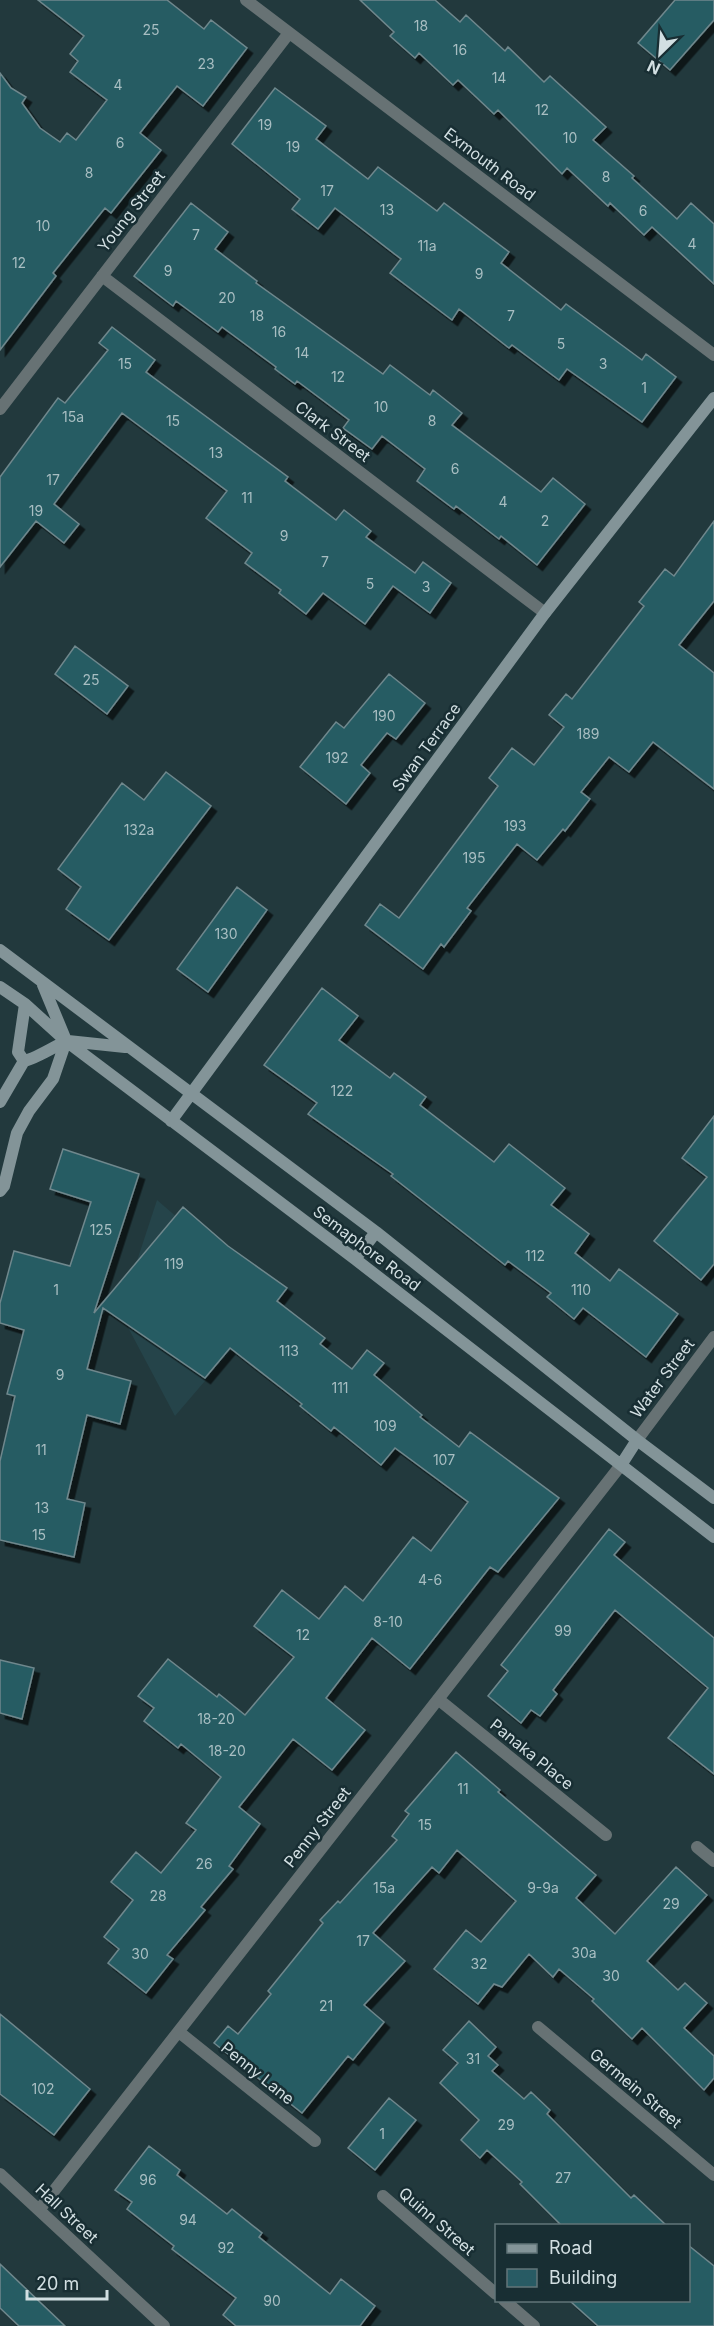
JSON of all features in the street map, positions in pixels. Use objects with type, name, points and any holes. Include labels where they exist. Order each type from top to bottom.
[{"type":"main road","name":"Swan Terrace","points":[[171,1121],[545,613],[714,398]]},
{"type":"main road","name":"Semaphore Road","points":[[0,950],[376,1232],[637,1440],[714,1498]]},
{"type":"main road","points":[[0,1191],[4,1186],[17,1133],[29,1111],[53,1079],[66,1041],[43,984]]},
{"type":"main road","name":"Semaphore Road","points":[[0,987],[25,1004],[66,1041],[355,1259],[714,1537]]},
{"type":"main road","points":[[24,1061],[18,1053],[25,1004]]},
{"type":"main road","points":[[24,1061],[66,1041],[127,1047]]},
{"type":"main road","points":[[0,1102],[24,1061]]},
{"type":"main road","points":[[355,1259],[376,1232]]},
{"type":"main road","points":[[621,1465],[637,1440]]},
{"type":"street","name":"Exmouth Road","points":[[246,0],[714,355]]},
{"type":"street","name":"Young Street","points":[[0,409],[289,33]]},
{"type":"street","name":"Clark Street","points":[[102,276],[545,613]]},
{"type":"street","name":"Water Street","points":[[637,1440],[714,1337]]},
{"type":"street","name":"Penny Street","points":[[39,2210],[621,1465]]},
{"type":"street","name":"Panaka Place","points":[[438,1699],[606,1835]]},
{"type":"street","points":[[697,1847],[714,1861]]},
{"type":"street","name":"Germein Street","points":[[538,2026],[714,2175]]},
{"type":"street","name":"Penny Lane","points":[[179,2032],[315,2141]]},
{"type":"street","name":"Hall Street","points":[[0,2174],[164,2326]]},
{"type":"street","name":"Quinn Street","points":[[383,2196],[495,2293]]},
{"type":"street","points":[[505,2302],[534,2326]]},
{"type":"shaded area","points":[[157,1200],[215,1250],[234,1347],[175,1416],[114,1301],[130,1282]]},
{"type":"building","points":[[38,0],[167,0],[204,29],[211,20],[247,48],[203,106],[177,86],[140,133],[161,150],[111,213],[105,208],[53,273],[56,276],[0,350],[0,73],[11,88],[26,97],[22,103],[40,128],[60,142],[67,133],[76,140],[107,100],[70,72],[78,61],[70,54],[84,36]]},
{"type":"building","points":[[360,0],[435,0],[460,22],[466,15],[505,51],[508,47],[544,82],[550,76],[606,127],[593,140],[634,176],[632,178],[677,219],[691,203],[714,224],[714,284],[652,227],[644,235],[610,203],[608,206],[567,168],[562,174],[498,110],[494,114],[458,80],[453,85],[419,53],[415,58],[390,36],[394,32]]},
{"type":"building","points":[[675,0],[714,0],[714,20],[670,70],[638,43]]},
{"type":"building","points":[[275,88],[326,126],[316,139],[368,179],[378,167],[437,211],[444,203],[509,252],[501,263],[561,310],[566,304],[642,360],[646,354],[676,377],[642,422],[567,369],[559,380],[512,345],[509,348],[459,309],[452,320],[390,273],[401,259],[335,208],[318,229],[292,209],[300,199],[232,144]]},
{"type":"building","points":[[191,203],[228,232],[215,249],[257,281],[256,283],[383,374],[390,365],[430,395],[433,390],[462,413],[452,425],[541,492],[553,478],[585,504],[537,565],[501,536],[499,539],[456,506],[454,509],[417,481],[425,469],[382,436],[372,449],[343,428],[349,420],[297,381],[295,384],[222,327],[218,332],[176,301],[173,306],[134,276]]},
{"type":"building","points":[[112,327],[155,360],[146,372],[288,477],[285,481],[336,520],[344,510],[371,531],[366,537],[415,573],[423,562],[451,583],[430,613],[393,586],[365,624],[323,593],[306,614],[279,593],[281,590],[245,563],[252,553],[206,518],[227,491],[122,413],[54,504],[79,524],[64,543],[36,521],[0,567],[0,477],[58,398],[65,403],[108,350],[99,343]]},
{"type":"building","points":[[714,521],[714,601],[679,645],[714,673],[714,789],[653,742],[629,772],[609,757],[581,792],[590,799],[565,831],[563,829],[537,860],[517,844],[467,908],[471,911],[444,947],[441,944],[423,969],[365,925],[380,904],[399,918],[498,786],[489,778],[512,748],[534,765],[564,727],[549,715],[566,694],[572,699],[644,606],[639,602],[665,569],[674,576]]},
{"type":"building","points":[[75,646],[128,686],[107,714],[55,674]]},
{"type":"building","points":[[389,674],[425,703],[396,739],[387,733],[361,765],[370,773],[346,804],[300,767],[336,722],[344,728]]},
{"type":"building","points":[[166,772],[211,806],[109,940],[66,909],[81,887],[58,869],[122,783],[144,800]]},
{"type":"building","points":[[237,887],[267,910],[208,992],[177,969]]},
{"type":"building","points":[[322,988],[358,1016],[339,1040],[390,1078],[394,1073],[426,1097],[420,1105],[494,1162],[509,1144],[565,1188],[551,1205],[589,1234],[575,1253],[610,1281],[619,1269],[678,1314],[646,1357],[583,1308],[574,1319],[547,1297],[551,1293],[508,1261],[505,1265],[391,1176],[393,1174],[308,1114],[317,1103],[264,1065]]},
{"type":"building","points":[[714,1116],[714,1264],[701,1280],[654,1241],[707,1177],[682,1158]]},
{"type":"building","points":[[63,1149],[139,1174],[94,1313],[183,1207],[228,1246],[287,1288],[277,1301],[325,1338],[320,1344],[352,1369],[367,1350],[384,1363],[374,1375],[422,1415],[420,1417],[459,1447],[470,1432],[559,1498],[498,1572],[490,1567],[410,1669],[372,1638],[326,1698],[365,1730],[332,1770],[293,1739],[239,1807],[260,1824],[229,1866],[233,1869],[201,1907],[205,1910],[167,1955],[173,1959],[146,1993],[108,1963],[119,1949],[104,1937],[133,1900],[111,1882],[136,1852],[161,1873],[196,1830],[186,1823],[221,1777],[181,1744],[178,1748],[144,1721],[154,1708],[138,1696],[168,1659],[217,1697],[219,1694],[245,1715],[294,1657],[254,1626],[282,1590],[319,1619],[345,1586],[363,1601],[413,1537],[431,1551],[468,1502],[395,1448],[381,1465],[334,1427],[331,1431],[300,1406],[302,1404],[230,1348],[205,1378],[103,1308],[87,1369],[131,1381],[120,1424],[87,1415],[67,1499],[85,1503],[74,1557],[0,1540],[0,1461],[15,1396],[7,1394],[24,1330],[0,1323],[0,1303],[14,1251],[70,1266],[91,1202],[50,1189]]},
{"type":"building","points":[[609,1529],[625,1542],[614,1555],[714,1638],[714,1774],[668,1738],[708,1688],[615,1610],[553,1690],[557,1694],[540,1716],[531,1710],[521,1723],[488,1696],[508,1671],[501,1665]]},
{"type":"building","points":[[0,1660],[34,1668],[22,1719],[0,1713]]},
{"type":"building","points":[[456,1752],[500,1790],[498,1792],[596,1875],[576,1898],[615,1934],[676,1867],[707,1895],[647,1961],[678,1990],[685,1983],[707,2003],[684,2028],[714,2056],[714,2078],[704,2090],[642,2028],[632,2039],[592,2001],[594,1999],[559,1969],[553,1977],[529,1954],[502,1987],[494,1984],[478,2004],[434,1969],[466,1930],[481,1942],[516,1901],[457,1850],[439,1873],[432,1867],[373,1933],[405,1961],[364,2005],[384,2022],[353,2060],[348,2056],[302,2113],[214,2043],[228,2026],[238,2034],[271,1994],[268,1991],[323,1923],[320,1920],[338,1901],[340,1903],[397,1840],[392,1836],[409,1814],[405,1811]]},
{"type":"building","points":[[0,2014],[90,2089],[54,2135],[0,2094]]},
{"type":"building","points":[[469,2021],[496,2047],[488,2056],[498,2065],[492,2071],[524,2099],[531,2092],[550,2110],[547,2114],[631,2198],[634,2195],[665,2224],[560,2224],[520,2184],[522,2182],[487,2150],[480,2158],[461,2140],[479,2120],[440,2083],[458,2063],[443,2050]]},
{"type":"building","points":[[389,2098],[416,2120],[375,2170],[348,2148]]},
{"type":"building","points":[[149,2146],[180,2170],[177,2175],[227,2214],[232,2209],[262,2233],[259,2237],[330,2294],[341,2279],[375,2306],[360,2326],[236,2326],[223,2315],[236,2298],[172,2249],[174,2246],[127,2209],[132,2202],[115,2190]]},
{"type":"building","points":[[690,2247],[714,2266],[714,2326],[598,2326],[571,2302],[690,2302]]},
{"type":"building","points":[[0,2264],[65,2326],[19,2326],[0,2308]]}]
